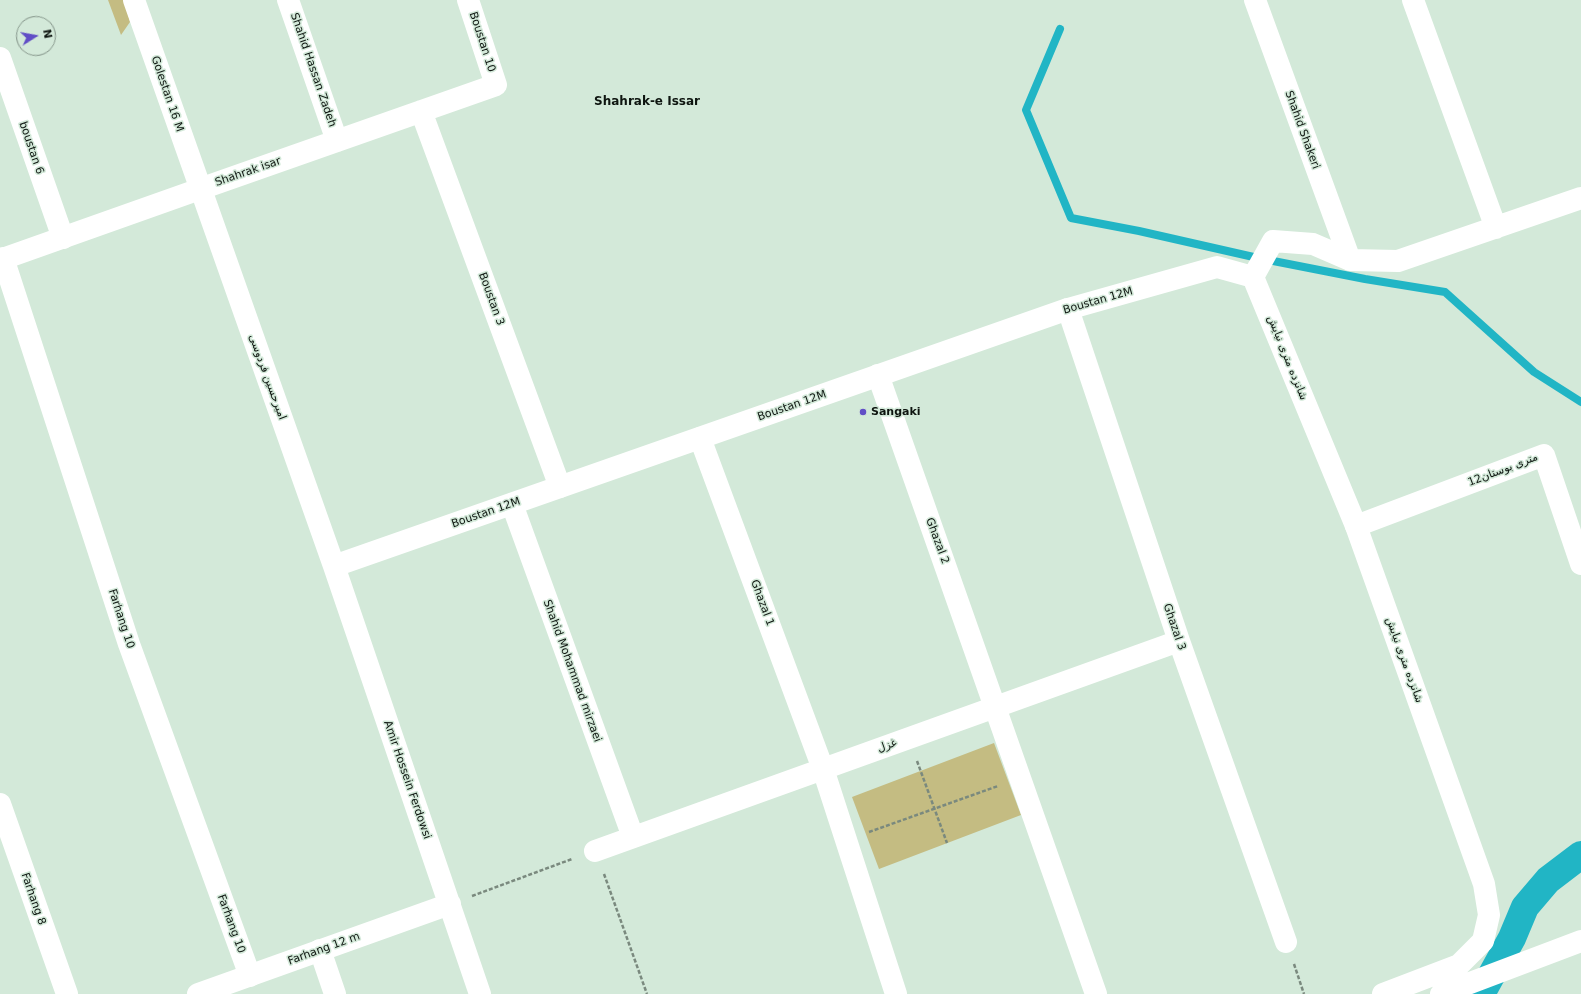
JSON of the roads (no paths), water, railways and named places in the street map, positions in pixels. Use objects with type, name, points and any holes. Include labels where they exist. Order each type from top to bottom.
[{"type":"street","name":"Golestan 16 M","points":[[134,0],[200,189]]},
{"type":"street","name":"Shahid Hassan Zadeh","points":[[288,0],[337,141]]},
{"type":"street","name":"Boustan 10","points":[[468,0],[496,85]]},
{"type":"street","name":"Shahid Shakeri","points":[[1255,0],[1350,260]]},
{"type":"street","points":[[1413,0],[1496,228]]},
{"type":"street","name":"boustan 6","points":[[0,58],[63,238]]},
{"type":"street","name":"Shahrak isar","points":[[2,259],[496,85]]},
{"type":"street","name":"Boustan 3","points":[[421,111],[560,487]]},
{"type":"street","name":"امیرحسین فردوسی","points":[[200,189],[334,566]]},
{"type":"street","points":[[1253,277],[1273,241],[1313,244],[1350,260],[1398,260],[1581,198]]},
{"type":"street","name":"Farhang 10","points":[[2,259],[129,644],[250,976]]},
{"type":"street","name":"Boustan 12M","points":[[334,566],[1068,309],[1217,267],[1253,277]]},
{"type":"street","name":"شانزده متری نیایش","points":[[1253,277],[1356,526],[1484,884],[1489,915],[1483,941],[1458,965],[1383,994]]},
{"type":"street","name":"Ghazal 3","points":[[1068,309],[1179,641],[1286,942]]},
{"type":"street","name":"Ghazal 2","points":[[878,375],[996,706],[1096,994]]},
{"type":"street","name":"Ghazal 1","points":[[700,438],[823,769],[896,994]]},
{"type":"street","name":"12متری بوستان","points":[[1356,526],[1544,455],[1581,564]]},
{"type":"street","name":"Shahid Mohammad mirzaei","points":[[512,504],[633,838]]},
{"type":"street","name":"Amir Hossein Ferdowsi","points":[[334,566],[480,994]]},
{"type":"street","name":"غزل","points":[[595,851],[1179,641]]},
{"type":"street","name":"Farhang 8","points":[[0,804],[67,994]]},
{"type":"street","name":"Farhang 12 m","points":[[198,994],[450,904]]},
{"type":"street","points":[[1441,994],[1581,942]]},
{"type":"street","points":[[320,950],[335,994]]},
{"type":"waterway","points":[[1060,29],[1026,110],[1071,218],[1139,231],[1258,258],[1365,279],[1445,292],[1534,372],[1581,402]]},
{"type":"waterway","points":[[1481,994],[1512,938],[1525,907],[1548,880],[1581,855]]},
{"type":"place","name":"Sangaki","points":[[863,412]]},
{"type":"district","name":"Shahrak-e Issar","points":[[647,102]]}]
